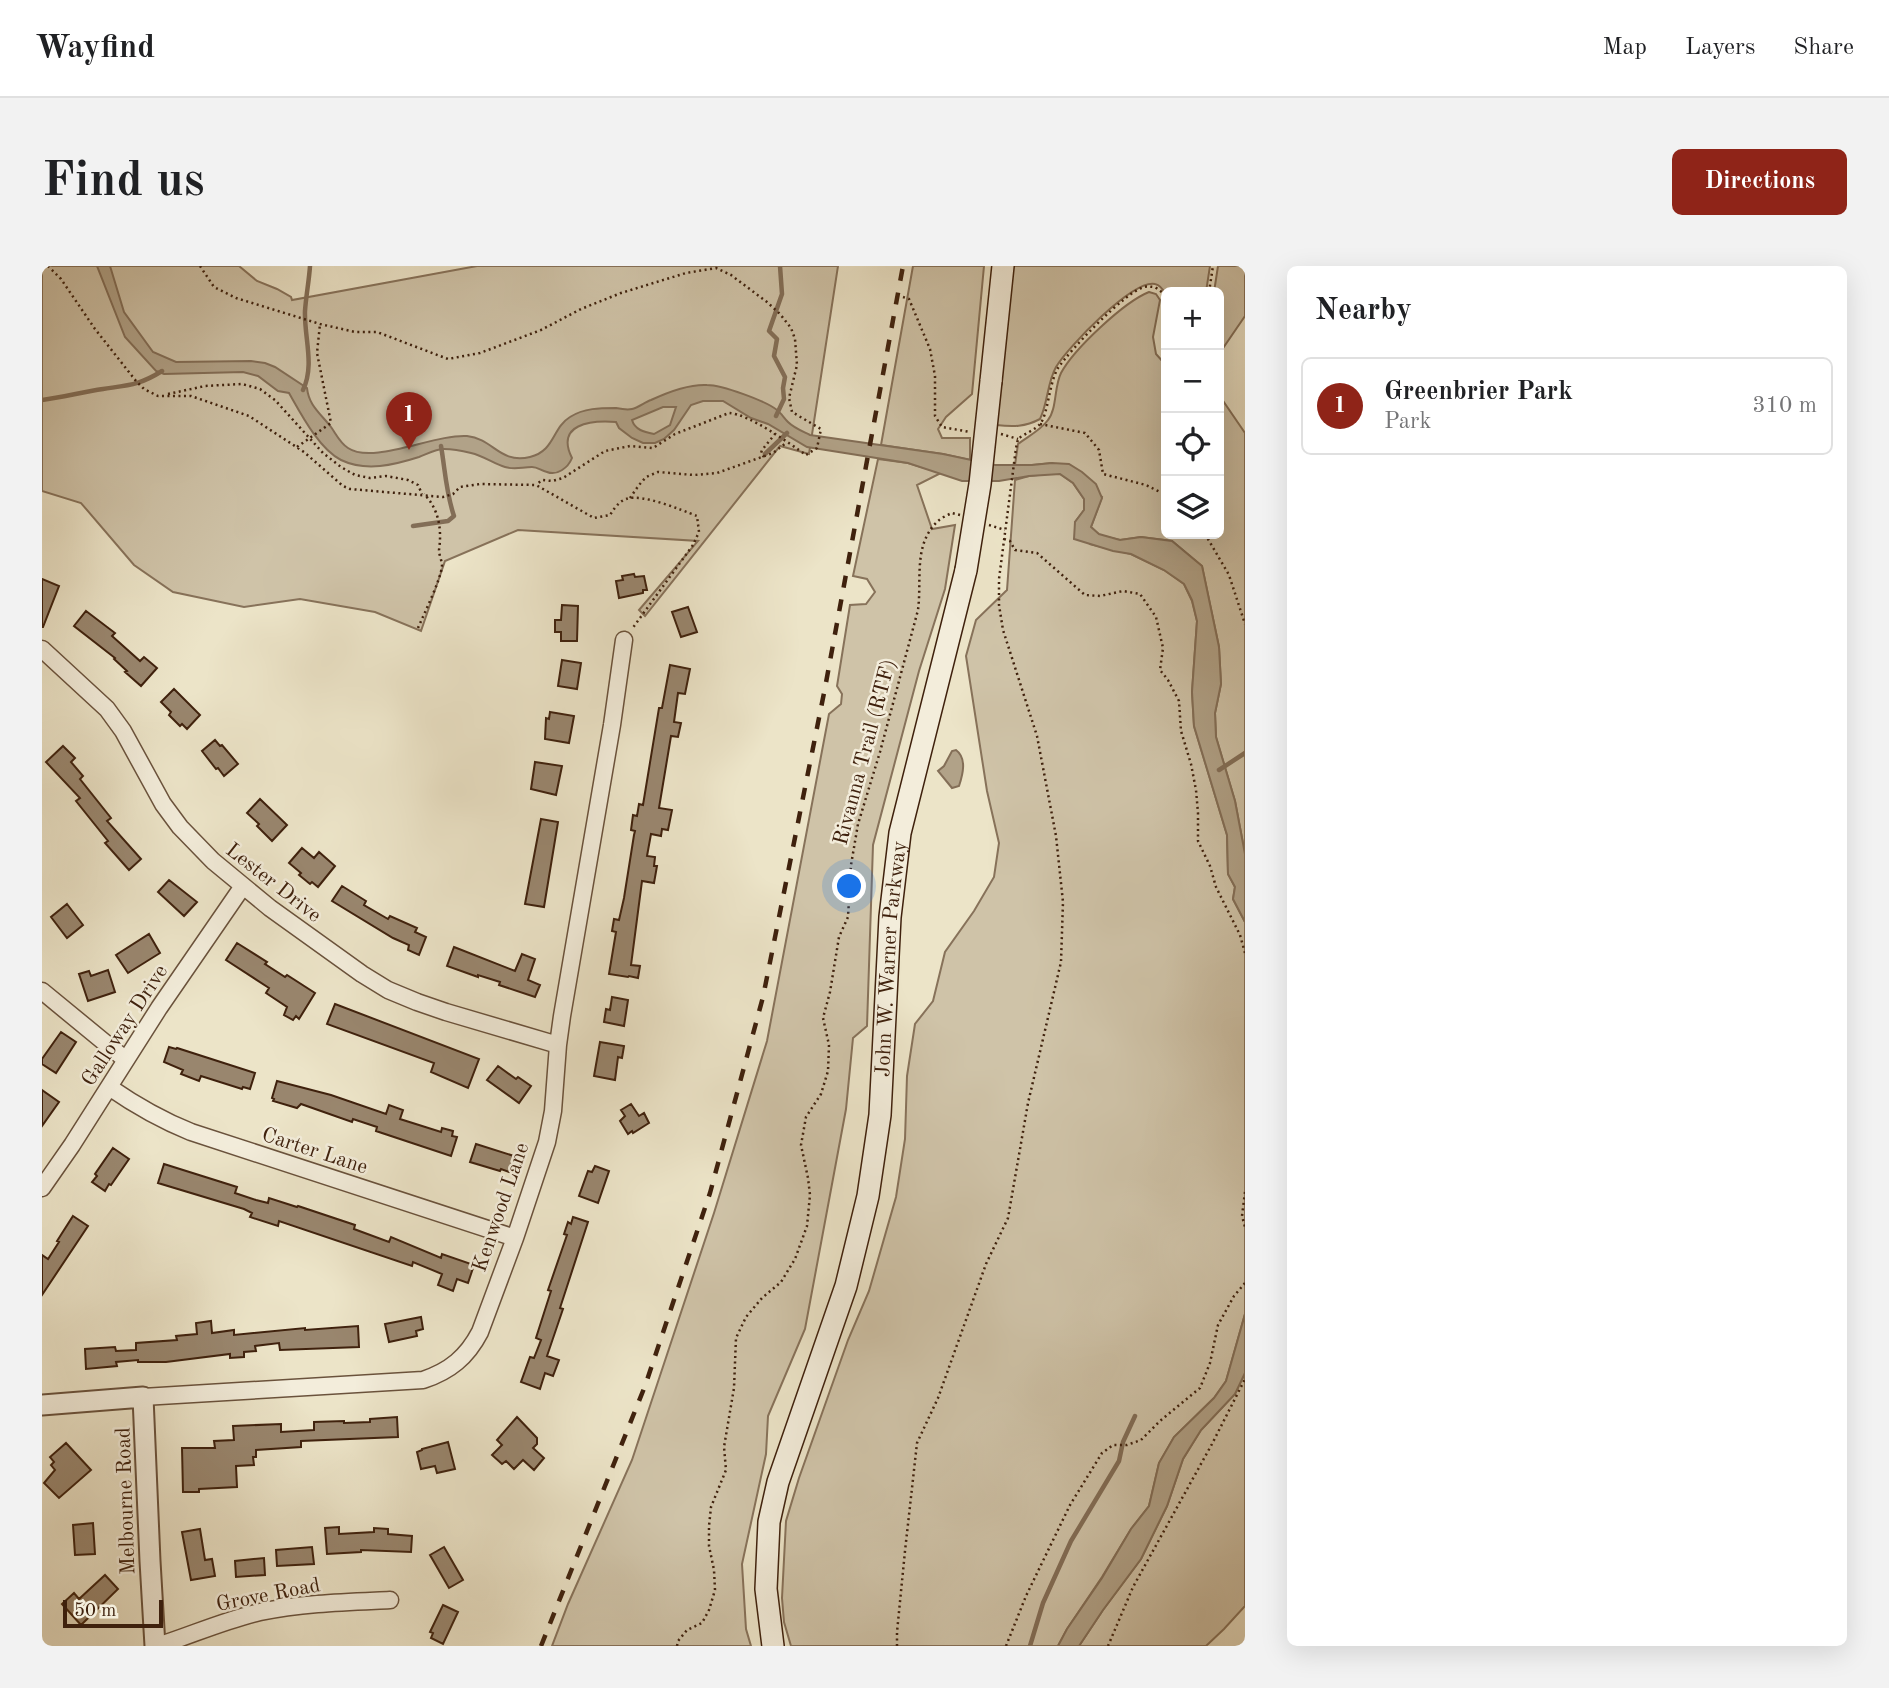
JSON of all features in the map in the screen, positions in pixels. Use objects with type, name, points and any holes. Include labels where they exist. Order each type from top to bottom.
[{"type":"main road","name":"John W. Warner Parkway","points":[[773,1646],[766,1590],[769,1522],[778,1482],[846,1286],[868,1196],[880,1115],[890,917],[900,833],[966,570],[980,484],[1003,266]]},
{"type":"street","name":"Kenwood Lane","points":[[42,1405],[423,1380],[454,1366],[473,1345],[480,1332],[547,1142],[553,1111],[558,1045],[624,640]]},
{"type":"street","name":"Lester Drive","points":[[42,649],[107,709],[123,731],[163,804],[180,827],[213,861],[270,908],[388,990],[446,1012],[558,1045]]},
{"type":"street","name":"Galloway Drive","points":[[42,1188],[48,1165],[108,1087],[243,886]]},
{"type":"street","points":[[42,991],[126,1060]]},
{"type":"street","name":"Carter Lane","points":[[108,1087],[162,1120],[191,1132],[514,1238]]},
{"type":"street","name":"Melbourne Road","points":[[144,1397],[150,1574],[156,1646]]},
{"type":"street","name":"Grove Road","points":[[156,1646],[258,1613],[319,1604],[390,1600]]},
{"type":"path","points":[[48,266],[61,279],[95,329],[142,386],[160,396],[191,396],[249,416],[297,447],[350,489],[443,496],[453,494],[460,487],[480,484],[537,485],[594,518],[610,515],[620,503],[630,498],[646,477],[658,472],[694,475],[717,473],[774,453],[786,442]]},
{"type":"path","points":[[200,266],[214,287],[236,298],[320,324],[355,332],[377,332],[448,359],[480,353],[541,330],[581,309],[621,293],[686,273],[716,268],[731,275],[767,302],[791,328],[797,365],[789,398],[792,412],[821,429],[817,448],[806,456],[775,434],[737,414],[729,413],[675,434],[653,448],[630,446],[605,451],[563,478],[542,480],[537,485]]},
{"type":"path","points":[[1210,287],[1213,266]]},
{"type":"path","points":[[897,1646],[917,1443],[938,1398],[986,1264],[1008,1218],[1028,1103],[1061,962],[1063,902],[1056,836],[1038,736],[1003,630],[999,605],[999,579],[1016,448],[1018,439],[1041,424],[1050,387],[1058,369],[1091,330],[1123,301],[1143,288],[1155,287],[1161,292]]},
{"type":"path","points":[[903,298],[909,299],[930,349],[935,376],[935,416],[942,427],[977,433]]},
{"type":"path","points":[[297,447],[331,423],[317,353],[320,324]]},
{"type":"path","points":[[160,396],[205,386],[250,386],[260,389],[275,400],[334,462],[355,475],[370,478],[386,476],[408,480],[418,485],[430,500],[439,522],[442,566],[418,628]]},
{"type":"path","points":[[1041,424],[1085,433],[1100,450],[1103,474],[1146,485],[1161,492]]},
{"type":"path","points":[[990,433],[1018,439]]},
{"type":"path","points":[[765,457],[761,453],[762,450],[775,434]]},
{"type":"path","points":[[624,640],[693,545],[699,532],[697,516],[651,500],[630,498]]},
{"type":"path","name":"Rivanna Trail (RTF)","points":[[677,1646],[687,1630],[702,1623],[715,1590],[709,1546],[710,1507],[726,1469],[724,1447],[734,1388],[736,1338],[746,1317],[762,1298],[781,1282],[796,1259],[807,1226],[810,1195],[801,1145],[806,1117],[821,1094],[828,1072],[829,1045],[823,1018],[839,937],[848,917],[851,865],[858,824],[918,610],[918,571],[923,542],[937,522],[951,513],[962,516]]},
{"type":"path","points":[[984,523],[1005,530]]},
{"type":"path","points":[[1004,539],[1010,541],[1015,550],[1037,553],[1085,595],[1100,596],[1123,590],[1140,594],[1157,617],[1163,648],[1160,670],[1179,701],[1181,731],[1191,764],[1198,813],[1198,841],[1216,887],[1240,935],[1245,953]]},
{"type":"path","points":[[1208,539],[1230,575],[1245,624]]},
{"type":"path","points":[[1245,1192],[1241,1216],[1245,1227]]},
{"type":"path","points":[[1006,1646],[1026,1596],[1070,1505],[1102,1453],[1113,1445],[1126,1445],[1141,1440],[1200,1388],[1210,1363],[1218,1325],[1234,1296],[1245,1283]]},
{"type":"path","points":[[1108,1646],[1133,1587],[1245,1379]]},
{"type":"shaded area","points":[[42,266],[239,266],[257,281],[277,289],[292,300],[477,266],[838,266],[809,454],[780,446],[645,616],[639,610],[698,541],[518,530],[445,561],[421,631],[375,612],[300,599],[244,607],[173,592],[134,565],[81,503],[42,491]]},
{"type":"shaded area","points":[[97,266],[110,266],[124,312],[153,352],[176,362],[251,361],[275,367],[307,388],[313,405],[340,441],[359,452],[388,451],[438,439],[467,436],[511,457],[530,457],[544,450],[564,422],[575,414],[598,408],[632,409],[678,389],[707,385],[764,402],[777,410],[793,426],[810,435],[943,454],[995,465],[1069,464],[1096,484],[1102,498],[1091,527],[1099,534],[1120,540],[1141,537],[1172,541],[1202,566],[1219,647],[1221,684],[1215,713],[1216,737],[1235,801],[1245,854],[1245,922],[1233,899],[1235,887],[1228,874],[1227,835],[1194,726],[1192,692],[1197,621],[1192,600],[1184,584],[1164,570],[1131,554],[1074,539],[1075,522],[1084,510],[1084,499],[1073,483],[1060,474],[999,481],[962,481],[908,463],[807,447],[723,401],[703,401],[691,405],[674,430],[655,443],[643,443],[632,438],[619,428],[616,422],[578,426],[568,438],[572,458],[565,468],[555,473],[534,467],[509,468],[476,454],[447,449],[390,465],[360,466],[341,460],[325,448],[289,393],[278,391],[258,376],[243,372],[164,374],[156,371],[125,337]],"holes":[[[663,407],[676,407],[670,425],[654,434],[643,431],[633,423],[632,420]]]},
{"type":"shaded area","points":[[913,266],[984,266],[972,394],[946,417],[938,429],[942,438],[970,438],[970,460],[881,445]]},
{"type":"shaded area","points":[[1011,266],[1210,266],[1207,287],[1145,285],[1117,303],[1086,331],[1056,367],[1040,419],[1029,424],[996,425]]},
{"type":"shaded area","points":[[1218,266],[1245,266],[1245,316],[1224,347],[1224,287],[1215,287]]},
{"type":"shaded area","points":[[1149,292],[1156,294],[1160,300],[1153,337],[1156,354],[1161,360],[1161,539],[1224,539],[1224,402],[1245,433],[1245,854],[1235,801],[1216,737],[1215,713],[1221,684],[1219,647],[1202,566],[1172,541],[1141,537],[1120,540],[1099,535],[1091,527],[1102,497],[1052,463],[1015,465],[1018,444],[1042,427],[1051,415],[1059,379],[1067,363],[1088,339],[1139,297]]},
{"type":"shaded area","points":[[878,459],[908,463],[941,473],[917,485],[932,529],[955,525],[945,589],[919,671],[873,845],[867,1026],[853,1038],[846,1109],[805,1329],[768,1416],[766,1454],[742,1564],[746,1629],[751,1646],[552,1646],[632,1460],[714,1213],[767,1041],[829,714],[841,704],[842,694],[837,686],[850,605],[866,604],[875,592],[867,579],[853,576]]},
{"type":"shaded area","points":[[1060,474],[1073,483],[1084,499],[1084,510],[1075,522],[1090,544],[1131,554],[1164,570],[1184,584],[1197,621],[1192,692],[1194,726],[1227,835],[1228,874],[1235,887],[1233,899],[1245,922],[1245,1314],[1226,1381],[1214,1398],[1174,1437],[1159,1463],[1149,1506],[1131,1529],[1058,1646],[791,1646],[784,1622],[782,1598],[786,1521],[848,1340],[869,1291],[896,1197],[905,1139],[907,1076],[915,1024],[933,1001],[945,952],[994,877],[999,843],[987,791],[966,656],[976,620],[1007,590],[1015,480]]},
{"type":"shaded area","points":[[956,750],[962,757],[963,771],[959,786],[952,788],[938,771],[952,751]]},
{"type":"shaded area","points":[[1245,1314],[1245,1373],[1235,1394],[1201,1430],[1183,1459],[1167,1506],[1141,1559],[1079,1646],[1058,1646],[1131,1529],[1149,1506],[1159,1463],[1174,1437],[1214,1398],[1226,1381]]},
{"type":"shaded area","points":[[1245,1373],[1245,1606],[1206,1646],[1079,1646],[1141,1559],[1167,1506],[1183,1459],[1201,1430],[1235,1394]]},
{"type":"building","points":[[634,574],[635,577],[644,576],[647,590],[619,598],[616,581],[623,580],[622,576]]},
{"type":"building","points":[[42,579],[59,586],[43,627],[42,627]]},
{"type":"building","points":[[562,605],[578,606],[577,641],[561,641],[561,632],[555,632],[555,620],[561,620]]},
{"type":"building","points":[[688,607],[697,632],[681,637],[672,612]]},
{"type":"building","points":[[86,611],[115,633],[112,636],[140,661],[144,657],[157,668],[141,686],[125,672],[127,671],[115,658],[74,626]]},
{"type":"building","points":[[562,660],[581,663],[577,689],[558,686]]},
{"type":"building","points":[[670,665],[690,669],[685,694],[678,693],[674,722],[681,723],[678,737],[671,736],[659,808],[672,810],[668,830],[662,829],[661,836],[651,834],[647,856],[655,857],[654,866],[657,866],[654,883],[642,881],[631,965],[640,966],[638,978],[609,974],[616,932],[612,931],[614,919],[619,920],[635,831],[631,830],[633,815],[637,816],[639,804],[643,805],[659,708],[662,708]]},
{"type":"building","points":[[174,689],[200,715],[187,729],[169,715],[171,712],[161,702]]},
{"type":"building","points":[[550,712],[574,716],[569,743],[545,739],[546,718],[549,719]]},
{"type":"building","points":[[215,740],[238,764],[224,776],[202,751]]},
{"type":"building","points":[[63,746],[75,758],[71,762],[83,776],[80,779],[111,818],[107,821],[141,859],[129,870],[105,843],[108,841],[76,801],[80,798],[46,762]]},
{"type":"building","points":[[535,762],[562,766],[556,795],[531,789]]},
{"type":"building","points":[[260,799],[287,825],[272,841],[247,813]]},
{"type":"building","points":[[541,819],[558,822],[544,907],[525,904]]},
{"type":"building","points":[[302,848],[314,858],[319,852],[335,866],[318,887],[299,875],[301,873],[289,863]]},
{"type":"building","points":[[169,880],[197,902],[184,916],[158,892]]},
{"type":"building","points":[[342,886],[366,901],[364,905],[388,919],[390,916],[417,928],[415,932],[426,937],[419,955],[408,950],[409,945],[332,901]]},
{"type":"building","points":[[67,904],[83,925],[67,938],[51,917]]},
{"type":"building","points":[[149,934],[160,953],[128,973],[116,955]]},
{"type":"building","points":[[237,943],[285,977],[287,975],[315,993],[299,1019],[296,1016],[293,1020],[284,1015],[287,1007],[266,993],[269,988],[226,960]]},
{"type":"building","points":[[454,947],[515,971],[522,954],[535,959],[528,980],[540,985],[535,997],[499,985],[500,982],[447,966]]},
{"type":"building","points":[[108,970],[115,992],[88,1001],[79,974],[89,971],[91,976]]},
{"type":"building","points":[[612,997],[628,1000],[624,1026],[604,1022]]},
{"type":"building","points":[[335,1004],[479,1059],[468,1088],[431,1072],[434,1063],[327,1024]]},
{"type":"building","points":[[61,1032],[76,1042],[56,1073],[42,1064],[42,1059]]},
{"type":"building","points":[[600,1042],[624,1046],[622,1058],[618,1057],[615,1080],[594,1076]]},
{"type":"building","points":[[169,1047],[255,1073],[250,1089],[201,1076],[199,1081],[181,1074],[183,1070],[164,1062]]},
{"type":"building","points":[[498,1066],[531,1086],[519,1103],[487,1080]]},
{"type":"building","points":[[277,1081],[331,1095],[386,1114],[389,1105],[403,1110],[400,1119],[441,1132],[442,1128],[453,1131],[452,1136],[457,1137],[451,1156],[376,1131],[377,1127],[353,1119],[352,1122],[301,1104],[297,1108],[273,1101]]},
{"type":"building","points":[[42,1090],[59,1102],[42,1126]]},
{"type":"building","points":[[631,1104],[639,1116],[644,1113],[649,1123],[628,1134],[620,1121],[625,1116],[621,1110]]},
{"type":"building","points":[[476,1144],[514,1156],[509,1172],[470,1162]]},
{"type":"building","points":[[113,1148],[129,1159],[105,1191],[92,1182]]},
{"type":"building","points":[[164,1164],[237,1187],[235,1193],[256,1200],[268,1203],[269,1198],[298,1206],[355,1225],[354,1229],[389,1242],[391,1237],[441,1258],[442,1254],[474,1265],[468,1283],[457,1279],[453,1291],[438,1285],[442,1274],[413,1262],[412,1266],[279,1221],[278,1226],[250,1217],[252,1213],[244,1209],[158,1183]]},
{"type":"building","points":[[595,1166],[609,1171],[598,1203],[579,1196],[588,1171],[592,1172]]},
{"type":"building","points":[[73,1216],[88,1226],[42,1295],[42,1255],[48,1259]]},
{"type":"building","points":[[573,1217],[588,1222],[547,1356],[559,1360],[553,1376],[545,1373],[540,1389],[521,1382],[530,1357],[534,1358],[541,1340],[536,1338],[551,1291],[548,1290],[567,1235],[564,1234],[568,1222],[571,1224]]},
{"type":"building","points":[[421,1317],[423,1329],[416,1331],[417,1336],[389,1342],[385,1324]]},
{"type":"building","points":[[211,1321],[212,1333],[234,1330],[234,1335],[358,1326],[359,1347],[280,1350],[279,1343],[255,1346],[256,1351],[244,1352],[244,1357],[230,1358],[230,1354],[166,1362],[138,1360],[116,1362],[117,1366],[86,1369],[85,1349],[115,1347],[116,1351],[136,1350],[136,1343],[177,1340],[176,1336],[197,1334],[196,1323]]},
{"type":"building","points":[[397,1417],[398,1437],[301,1441],[301,1447],[256,1450],[254,1465],[236,1466],[237,1487],[183,1492],[182,1448],[215,1448],[214,1441],[234,1440],[233,1426],[281,1424],[281,1432],[314,1430],[314,1422],[370,1422],[370,1419]]},
{"type":"building","points":[[517,1417],[537,1438],[537,1444],[533,1448],[544,1458],[534,1470],[523,1460],[514,1469],[506,1461],[502,1464],[492,1455],[502,1445],[497,1440]]},
{"type":"building","points":[[448,1442],[455,1469],[437,1473],[435,1466],[421,1469],[417,1452]]},
{"type":"building","points":[[66,1443],[91,1470],[59,1498],[44,1483],[55,1470],[50,1457]]},
{"type":"building","points":[[93,1523],[95,1554],[75,1555],[73,1525]]},
{"type":"building","points":[[339,1527],[339,1534],[374,1532],[374,1528],[388,1529],[388,1534],[412,1536],[411,1552],[361,1550],[327,1554],[325,1528]]},
{"type":"building","points":[[200,1529],[205,1560],[212,1559],[215,1576],[191,1580],[182,1532]]},
{"type":"building","points":[[312,1547],[314,1564],[277,1566],[276,1550]]},
{"type":"building","points":[[444,1547],[463,1580],[449,1588],[430,1555]]},
{"type":"building","points":[[264,1558],[265,1575],[236,1577],[235,1561]]},
{"type":"building","points":[[105,1575],[118,1589],[81,1625],[62,1604],[74,1593],[79,1599]]},
{"type":"building","points":[[443,1605],[458,1612],[443,1644],[431,1638],[433,1633],[430,1632]]},
{"type":"waterway","points":[[303,390],[308,371],[305,311],[310,266]]},
{"type":"waterway","points":[[776,416],[784,399],[785,377],[774,356],[777,339],[769,331],[782,294],[780,266]]},
{"type":"waterway","points":[[42,400],[134,384],[162,371]]},
{"type":"waterway","points":[[765,454],[787,433]]},
{"type":"waterway","points":[[413,526],[448,521],[454,516],[447,490],[441,446]]},
{"type":"waterway","points":[[1219,770],[1245,753]]},
{"type":"waterway","points":[[1030,1646],[1043,1603],[1071,1541],[1119,1461],[1123,1442],[1135,1416]]},
{"type":"railway","points":[[541,1646],[645,1386],[710,1193],[763,997],[825,688],[903,266]]},
{"type":"place","name":"Greenbrier Park","points":[[409,450]]}]
